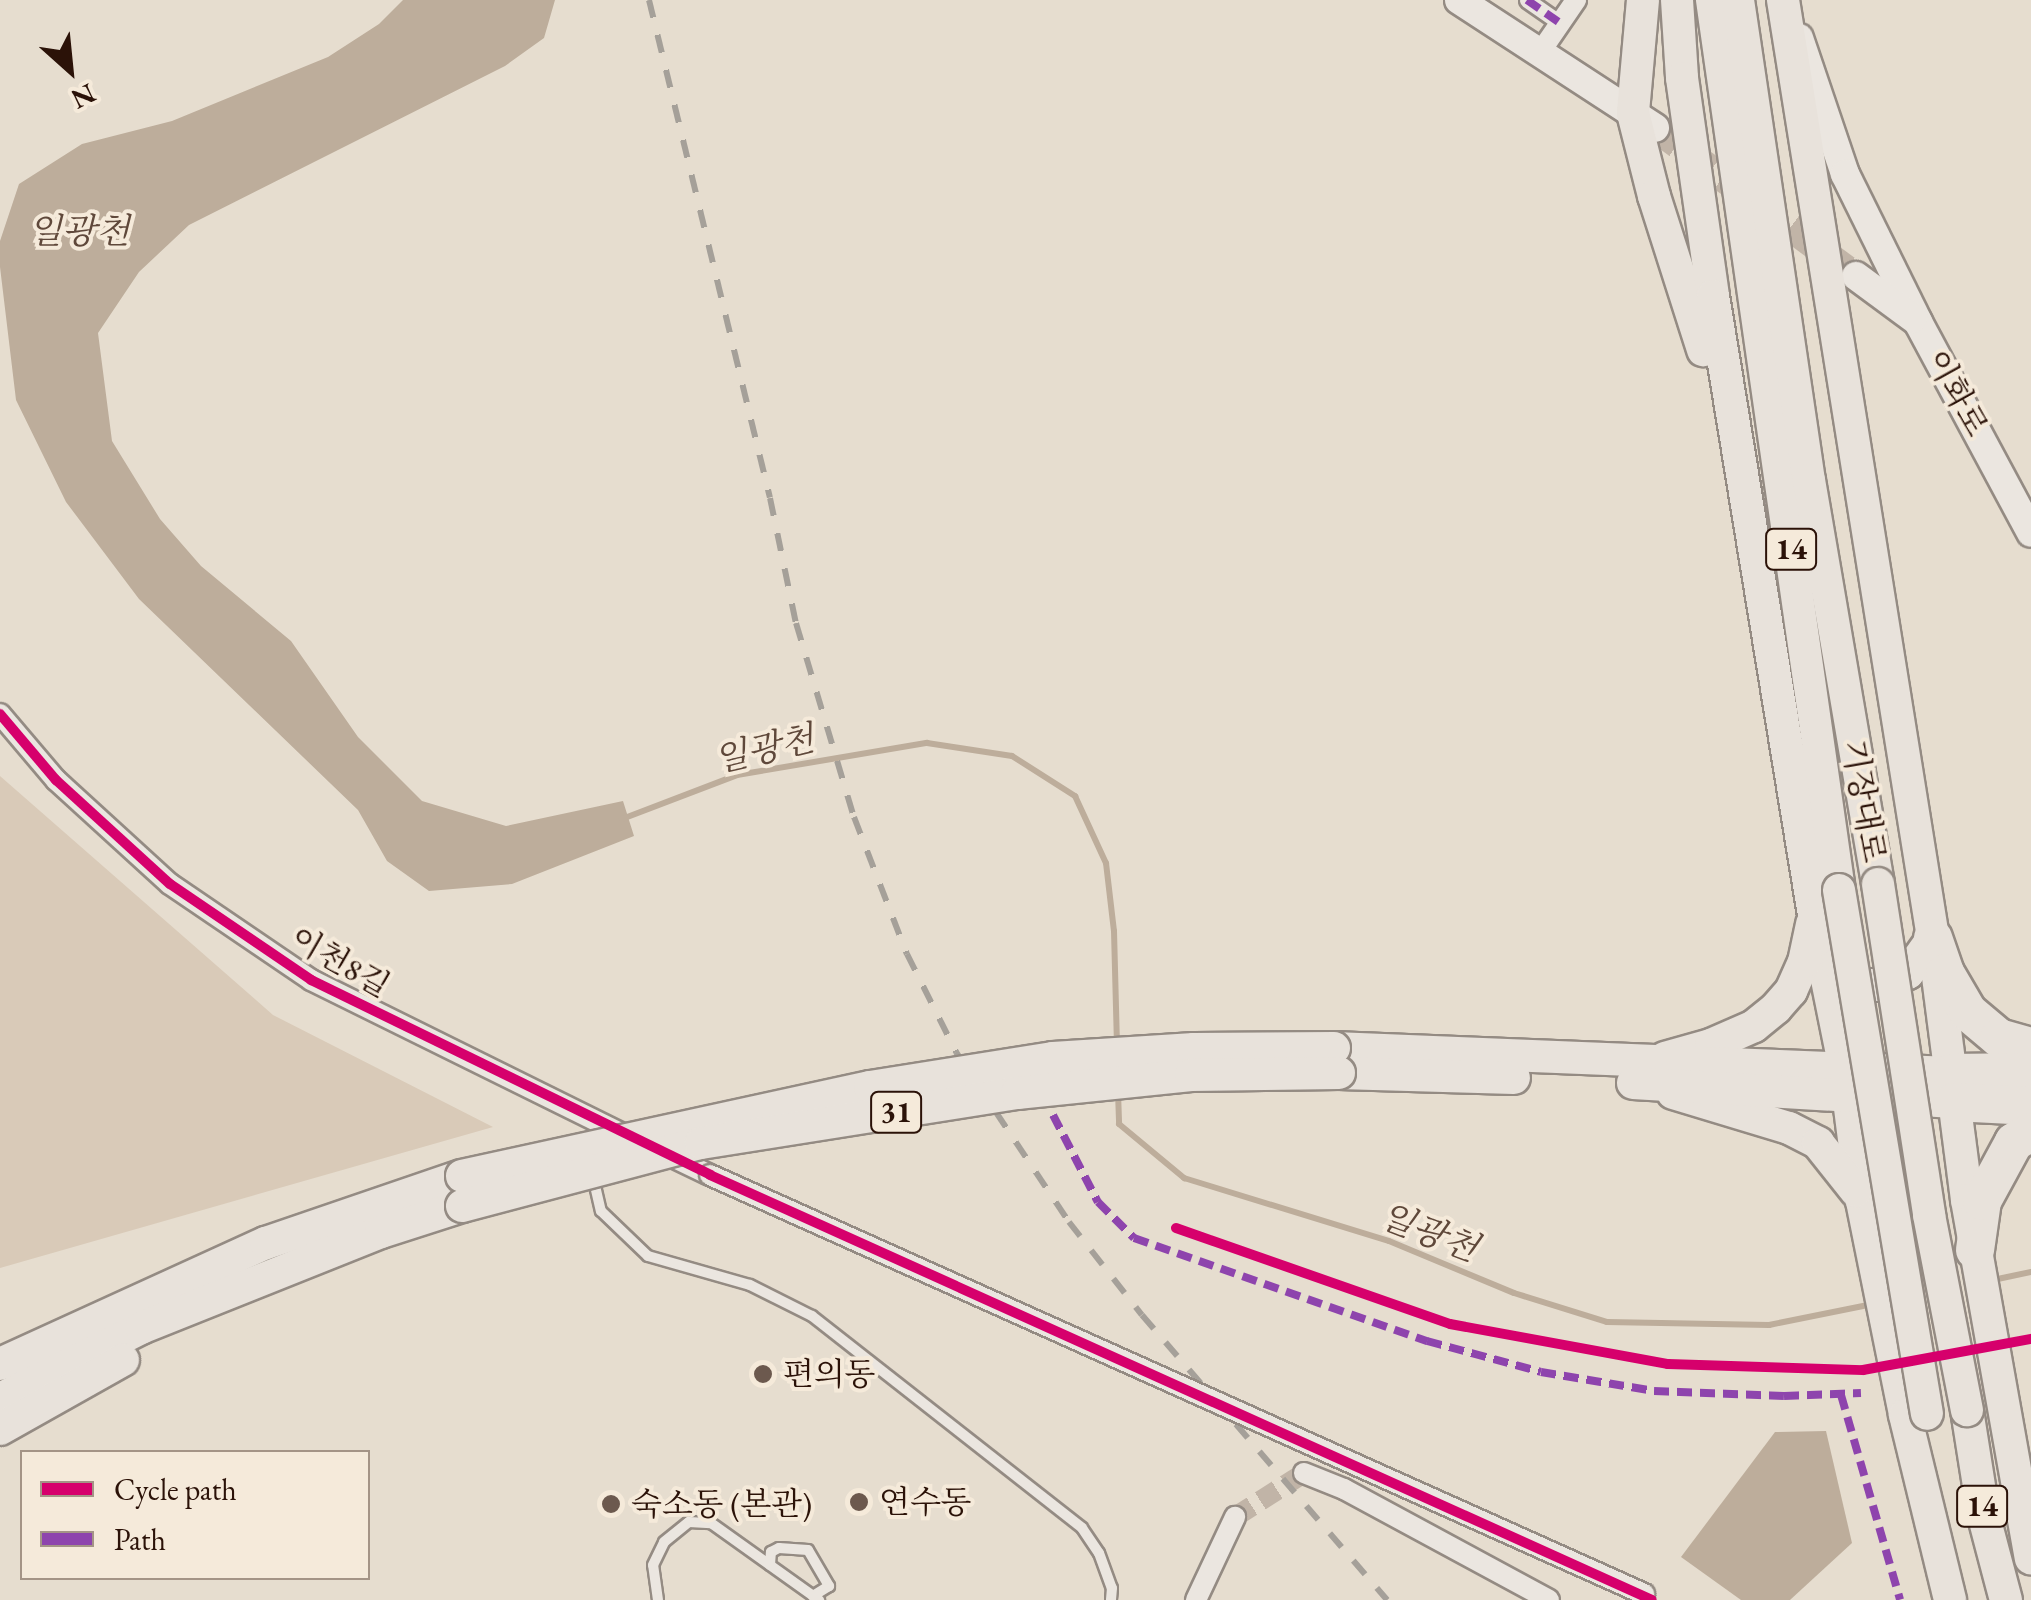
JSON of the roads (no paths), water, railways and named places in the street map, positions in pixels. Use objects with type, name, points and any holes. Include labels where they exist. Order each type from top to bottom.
[{"type":"highway","points":[[1933,938],[1945,973],[1968,1012],[1999,1038],[2031,1047]]},
{"type":"highway","points":[[1952,1088],[2031,1072]]},
{"type":"highway","points":[[1952,1088],[2031,1106]]},
{"type":"highway","points":[[1975,1250],[1982,1201],[2014,1142],[2031,1132]]},
{"type":"main road","points":[[1459,0],[1644,120]]},
{"type":"main road","points":[[1643,0],[1644,120],[1742,487]]},
{"type":"main road","points":[[1677,0],[1682,78],[1742,487],[1846,1082],[1864,1210],[1905,1415],[1950,1600]]},
{"type":"main road","name":"기장대로","points":[[1712,0],[1984,1518],[2006,1600]]},
{"type":"main road","name":"기장대로","points":[[1738,0],[1753,214],[1839,890],[1927,1414],[1970,1600]]},
{"type":"main road","points":[[1785,0],[1846,174],[1918,322]]},
{"type":"main road","points":[[1785,0],[1933,938],[1967,1200],[2031,1558]]},
{"type":"main road","name":"이화로","points":[[1856,276],[1918,322],[2031,533]]},
{"type":"main road","points":[[1814,915],[1842,971],[1858,985],[1886,986],[1908,973],[1933,938]]},
{"type":"main road","points":[[1640,1072],[1754,1026],[1776,1008],[1791,991],[1804,962],[1814,915]]},
{"type":"main road","name":"31","points":[[7,1359],[266,1242],[870,1087],[1053,1058],[1194,1049],[1336,1060],[1952,1088]]},
{"type":"main road","points":[[1640,1072],[1818,1143],[1864,1210]]},
{"type":"main road","points":[[1864,1210],[1869,1192],[1886,1178],[1926,1171],[1948,1178],[1967,1200]]},
{"type":"main road","name":"31","points":[[0,1399],[140,1328],[381,1232],[462,1191]]},
{"type":"main road","points":[[0,1429],[132,1355],[202,1303]]},
{"type":"street","points":[[1527,0],[1560,23]]},
{"type":"street","points":[[1540,51],[1576,0]]},
{"type":"street","name":"이천8길","points":[[0,714],[56,780],[170,884],[312,980],[710,1175],[1648,1597]]},
{"type":"street","points":[[1304,1472],[1549,1600]]},
{"type":"street","points":[[1196,1600],[1235,1518]]},
{"type":"lane","points":[[578,1113],[601,1211],[620,1233],[648,1256],[750,1285],[812,1316],[1082,1528],[1099,1553],[1112,1588],[1110,1600]]},
{"type":"lane","points":[[658,1600],[654,1565],[664,1542],[676,1528],[689,1522],[711,1523],[816,1598],[829,1586],[808,1550],[779,1548],[771,1552],[770,1565]]},
{"type":"water","name":"일광천","points":[[403,0],[555,0],[544,38],[505,66],[189,225],[139,272],[98,333],[112,441],[160,519],[201,566],[291,641],[358,737],[422,801],[506,826],[623,801],[634,836],[512,884],[429,891],[387,861],[358,810],[139,599],[66,502],[16,400],[0,267],[0,241],[19,184],[82,144],[172,121],[328,57],[379,24]]},
{"type":"water","points":[[1826,1431],[1852,1543],[1790,1600],[1741,1600],[1681,1557],[1775,1432]]},
{"type":"waterway","name":"일광천","points":[[622,819],[737,775],[927,743],[1012,756],[1075,796],[1106,863],[1114,931],[1117,1044]]},
{"type":"waterway","name":"일광천","points":[[1118,1092],[1119,1124],[1184,1178],[1389,1241],[1514,1293],[1607,1322],[1769,1325],[1873,1304]]},
{"type":"waterway","name":"일광천","points":[[1993,1280],[2031,1272]]},
{"type":"tunnel","points":[[1655,128],[1856,276]]},
{"type":"tunnel","points":[[1235,1517],[1304,1473]]},
{"type":"railway","points":[[649,0],[770,498],[796,623],[854,817],[907,954],[956,1052],[1069,1222],[1142,1315],[1387,1600]]},
{"type":"place","name":"편의동","points":[[763,1374]]},
{"type":"place","name":"연수동","points":[[859,1502]]},
{"type":"place","name":"숙소동 (본관)","points":[[611,1504]]}]
